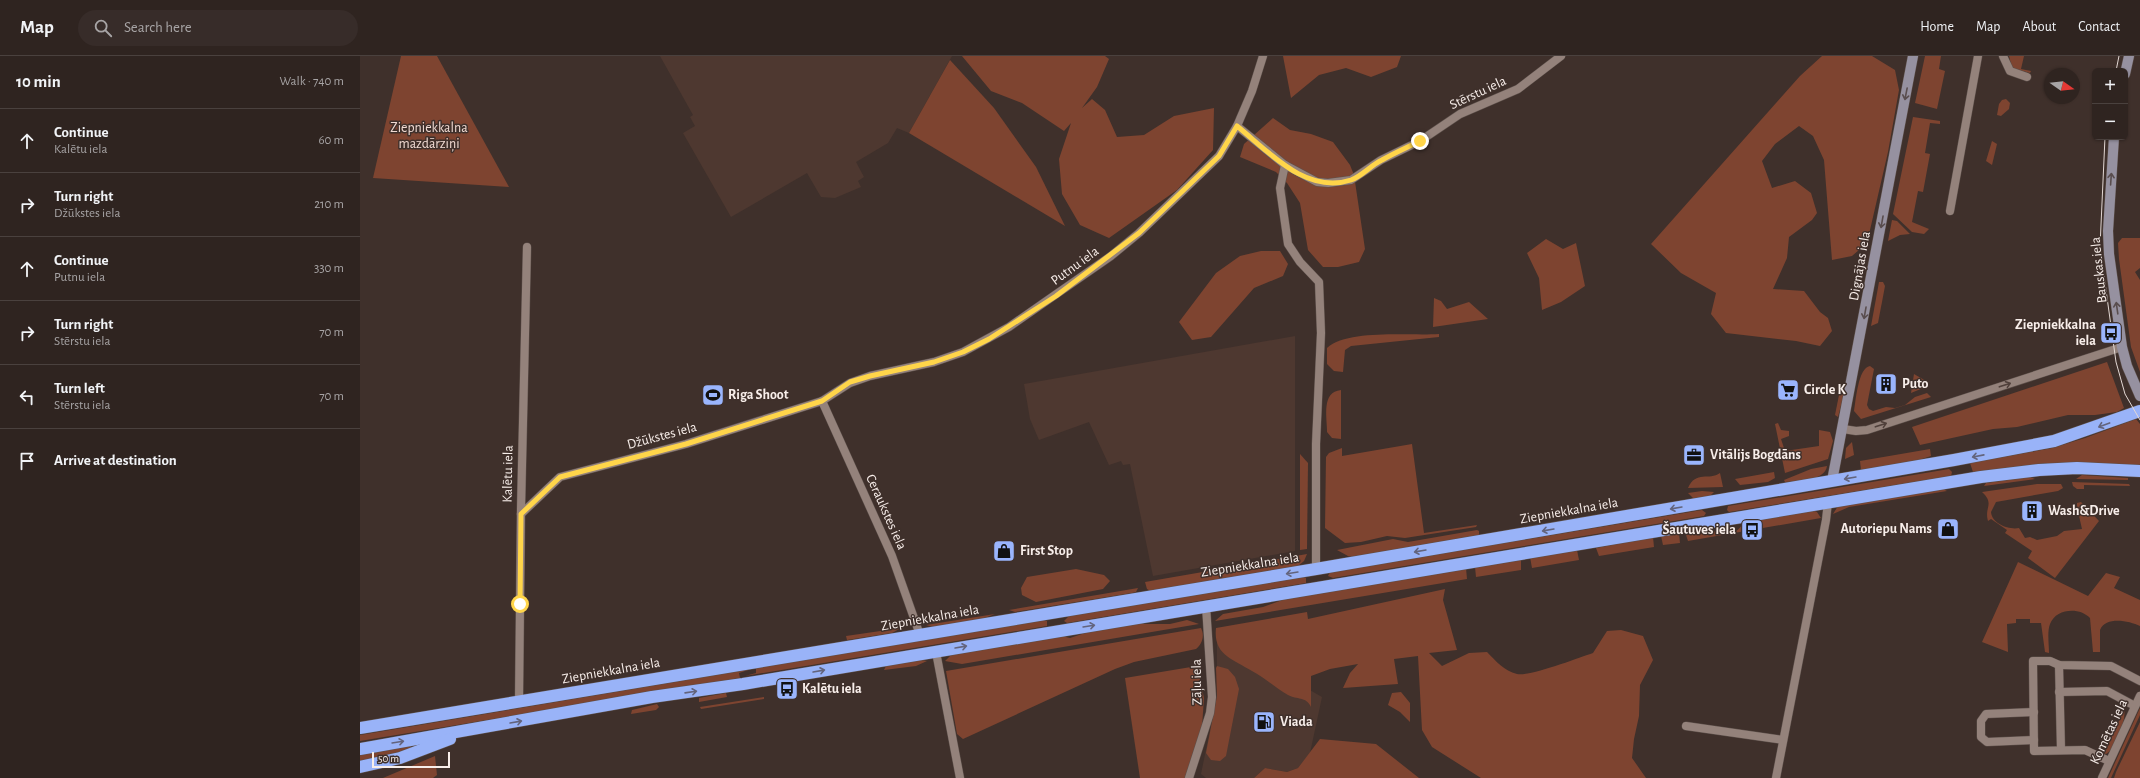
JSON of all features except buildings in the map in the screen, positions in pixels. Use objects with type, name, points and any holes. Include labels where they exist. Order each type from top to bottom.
[{"type":"highway","name":"Ziepniekkalna iela","points":[[360,728],[1316,569],[1954,460],[2054,441],[2140,411]]},
{"type":"highway","points":[[1954,460],[1962,463],[1967,470],[1966,475],[1958,480]]},
{"type":"highway","points":[[360,748],[478,729],[652,697],[743,684],[936,652],[1719,519],[1958,480],[2040,470],[2077,468],[2140,471]]},
{"type":"highway","points":[[1715,501],[1713,510],[1719,519]]},
{"type":"highway","points":[[1308,589],[1316,582],[1318,577],[1316,569]]},
{"type":"highway","points":[[1060,611],[1055,622],[1061,630]]},
{"type":"highway","points":[[360,767],[400,758],[478,729]]},
{"type":"main road","name":"Dignājas iela","points":[[1832,481],[1913,56]]},
{"type":"main road","points":[[2126,68],[2129,56]]},
{"type":"main road","name":"Bauskas iela","points":[[2114,140],[2108,231],[2122,347],[2127,366],[2140,396]]},
{"type":"street","name":"Putnu iela","points":[[822,401],[850,382],[870,376],[934,362],[963,352],[1010,327],[1105,261],[1139,233],[1219,156],[1237,126],[1252,92],[1263,56]]},
{"type":"street","name":"Stērstu iela","points":[[1237,126],[1285,165],[1318,182],[1328,183],[1351,180],[1381,160],[1420,141],[1460,114],[1518,89],[1532,80],[1562,56]]},
{"type":"street","points":[[1950,212],[1978,56]]},
{"type":"street","points":[[2003,56],[2010,71],[2027,77]]},
{"type":"street","points":[[1285,165],[1280,188],[1288,244],[1300,262],[1319,282],[1321,333],[1316,444],[1316,569]]},
{"type":"street","name":"Kalētu iela","points":[[519,701],[521,514],[527,247]]},
{"type":"street","points":[[1843,428],[1856,431],[1867,430],[2122,347]]},
{"type":"street","name":"Džūkstes iela","points":[[521,514],[560,477],[686,444],[822,401]]},
{"type":"street","name":"Ceraukstes iela","points":[[822,401],[892,556],[920,635]]},
{"type":"street","points":[[1776,778],[1826,520],[1828,502]]},
{"type":"street","name":"Zāļu iela","points":[[1189,778],[1210,713],[1212,697],[1206,606]]},
{"type":"street","points":[[936,652],[960,778]]},
{"type":"street","points":[[2109,761],[2085,750],[2034,751],[2033,661],[2050,661],[2059,665],[2111,666],[2140,681]]},
{"type":"street","points":[[2059,665],[2061,750]]},
{"type":"street","points":[[2059,692],[2107,691],[2135,706]]},
{"type":"street","name":"Komētas iela","points":[[2102,778],[2140,696]]},
{"type":"street","points":[[2034,712],[1986,714],[1981,721],[1981,737],[1987,742],[2034,740]]},
{"type":"street","points":[[1686,726],[1783,740]]},
{"type":"shaded area","points":[[660,56],[952,56],[909,133],[897,128],[888,143],[856,162],[864,177],[858,181],[861,187],[835,198],[821,197],[807,173],[731,217],[683,133],[695,126],[690,117],[693,115]]},
{"type":"shaded area","points":[[1295,336],[1295,551],[1153,576],[1130,464],[1123,465],[1121,461],[1109,465],[1089,422],[1039,440],[1030,419],[1024,384]]},
{"type":"shaded area","name":"Viada","points":[[1217,637],[1322,697],[1310,753],[1298,768],[1287,772],[1265,768],[1254,778],[1206,778],[1201,774],[1217,696]]},
{"type":"green space","name":"Ziepniekkalna mazdārziņi","points":[[401,56],[437,56],[509,187],[373,178]]},
{"type":"green space","points":[[962,56],[1105,56],[1109,59],[1097,87],[1082,108],[1092,99],[1105,110],[1117,137],[1144,135],[1174,116],[1214,108],[1213,150],[1177,190],[1109,238],[1080,225],[1062,194],[1059,159],[1071,123],[1064,131],[1022,103],[991,91]]},
{"type":"green space","points":[[1283,56],[1401,56],[1397,67],[1371,77],[1346,68],[1319,75],[1291,98]]},
{"type":"green space","points":[[1822,56],[1872,56],[1895,70],[1899,90],[1888,152],[1867,243],[1852,256],[1832,260],[1824,160],[1813,136],[1799,126],[1775,144],[1762,161],[1772,188],[1795,181],[1811,193],[1817,213],[1812,220],[1789,237],[1787,258],[1773,289],[1804,291],[1820,312],[1828,318],[1832,331],[1820,346],[1796,341],[1726,333],[1711,314],[1716,293],[1681,273],[1651,244],[1800,76]]},
{"type":"green space","points":[[1925,56],[1941,56],[1939,69],[1945,71],[1937,109],[1915,103]]},
{"type":"green space","points":[[2009,56],[2024,56],[2021,69],[2031,71],[2030,73],[2012,68]]},
{"type":"green space","points":[[950,60],[994,108],[1036,167],[1065,226],[909,133]]},
{"type":"green space","points":[[2006,99],[2010,103],[2009,109],[2001,116],[1997,115],[1999,104],[2002,100]]},
{"type":"green space","points":[[1913,117],[1940,121],[1940,124],[1930,123],[1925,153],[1930,154],[1923,192],[1918,191],[1912,222],[1929,229],[1924,234],[1912,232],[1893,214]]},
{"type":"green space","points":[[1273,118],[1290,130],[1311,134],[1333,142],[1350,165],[1354,175],[1365,249],[1359,262],[1338,267],[1323,267],[1308,250],[1300,203],[1287,183],[1276,172],[1240,157],[1244,144]]},
{"type":"green space","points":[[1992,141],[1997,144],[1992,165],[1986,161]]},
{"type":"green space","points":[[1892,220],[1897,221],[1910,234],[1900,235],[1888,241]]},
{"type":"green space","points":[[2122,238],[2140,238],[2140,268],[2135,272],[2140,280],[2140,372],[2131,347],[2119,259],[2118,243]]},
{"type":"green space","points":[[1546,239],[1563,249],[1576,243],[1585,286],[1561,302],[1542,310],[1539,278],[1527,253]]},
{"type":"green space","points":[[1261,251],[1280,251],[1288,264],[1283,276],[1254,288],[1211,337],[1192,340],[1179,322],[1216,273],[1240,256]]},
{"type":"green space","points":[[1879,282],[1883,282],[1885,286],[1878,323],[1871,326]]},
{"type":"green space","points":[[1434,298],[1441,301],[1447,309],[1469,302],[1488,319],[1433,327]]},
{"type":"green space","points":[[1439,334],[1439,337],[1351,346],[1345,350],[1343,372],[1334,371],[1327,364],[1327,348],[1337,342],[1349,338],[1380,335]]},
{"type":"green space","points":[[2107,362],[2124,408],[2117,412],[2095,415],[2068,415],[2017,427],[1993,429],[1920,445],[1912,427]]},
{"type":"green space","points":[[1870,366],[1874,369],[1867,405],[1869,409],[1873,411],[1886,407],[1895,408],[1905,405],[1915,397],[1927,393],[1931,397],[1861,419],[1854,411],[1857,392],[1863,372]]},
{"type":"green space","points":[[1914,374],[1926,381],[1928,386],[1911,393]]},
{"type":"green space","points":[[1844,384],[1846,386],[1838,417],[1835,415],[1841,385]]},
{"type":"green space","points":[[1341,390],[1341,439],[1332,438],[1327,432],[1326,406],[1330,395]]},
{"type":"green space","points":[[2136,419],[2140,424],[2140,465],[2048,463],[1973,472],[1970,463],[2052,448],[2085,438]]},
{"type":"green space","points":[[1778,423],[1781,430],[1789,431],[1789,436],[1781,439],[1785,451],[1819,446],[1819,430],[1830,432],[1833,441],[1828,459],[1785,473],[1775,424]]},
{"type":"green space","points":[[1852,442],[1854,455],[1845,459],[1846,448]]},
{"type":"green space","points":[[1412,444],[1424,533],[1477,525],[1476,527],[1405,538],[1387,536],[1361,542],[1345,543],[1325,528],[1326,457],[1329,453],[1342,448],[1342,456]]},
{"type":"green space","points":[[1930,449],[1931,456],[1919,460],[1861,470],[1860,461]]},
{"type":"green space","points":[[1300,454],[1308,463],[1307,549],[1300,550]]},
{"type":"green space","points":[[1827,466],[1821,475],[1810,479],[1785,482],[1784,480],[1811,469]]},
{"type":"green space","points":[[1949,469],[1952,472],[1951,476],[1729,512],[1727,510],[1728,506]]},
{"type":"green space","points":[[1774,472],[1775,478],[1768,482],[1740,485],[1735,479]]},
{"type":"green space","points":[[1720,473],[1723,487],[1688,488],[1695,479],[1699,477],[1711,476]]},
{"type":"green space","points":[[2082,475],[2128,478],[2128,480],[2076,479]]},
{"type":"green space","points":[[2030,477],[2035,479],[1984,486],[1986,483]]},
{"type":"green space","points":[[2072,482],[2129,484],[2130,486],[2084,485],[2084,489],[2077,489],[2073,486]]},
{"type":"green space","points":[[2037,484],[2061,484],[2063,488],[2058,491],[1996,502],[1991,512],[1994,520],[2006,527],[2019,528],[2025,538],[2030,537],[2037,540],[2057,536],[2064,531],[2082,529],[2077,503],[2081,502],[2099,521],[2055,578],[2028,558],[2032,551],[2005,533],[2007,530],[1991,519],[1988,521],[1987,512],[1989,503],[1986,496],[1982,492]]},
{"type":"green space","points":[[1943,489],[1947,491],[1849,507],[1833,514],[1838,506]]},
{"type":"green space","points":[[1702,491],[1714,492],[1710,496],[1694,499],[1688,493]]},
{"type":"green space","points":[[1702,510],[1706,513],[1704,516],[1333,578],[1328,576],[1330,572]]},
{"type":"green space","points":[[1812,510],[1817,512],[1821,518],[1732,533],[1740,528],[1743,523]]},
{"type":"green space","points":[[1708,527],[1717,533],[1726,534],[1688,541],[1686,535],[1704,532],[1704,528]]},
{"type":"green space","points":[[1477,530],[1479,531],[1479,535],[1352,557],[1337,550],[1393,539],[1408,542]]},
{"type":"green space","points":[[1679,533],[1680,543],[1663,545],[1661,536]]},
{"type":"green space","points":[[1653,537],[1654,547],[1599,556],[1596,548]]},
{"type":"green space","points":[[1577,550],[1579,560],[1532,568],[1530,557]]},
{"type":"green space","points":[[1307,554],[1304,561],[1298,566],[1152,592],[1147,589],[1145,582]]},
{"type":"green space","points":[[1521,559],[1521,570],[1476,577],[1475,567]]},
{"type":"green space","points":[[2018,562],[2088,596],[2106,573],[2120,577],[2114,588],[2140,600],[2140,626],[2124,621],[2112,621],[2107,623],[2100,630],[2100,652],[2093,652],[2090,618],[2086,614],[2080,612],[2068,611],[2057,615],[2050,624],[2048,634],[2049,653],[2045,652],[2041,623],[2030,623],[2030,619],[2016,619],[2016,623],[2007,624],[2008,652],[1982,642]]},
{"type":"green space","points":[[1466,568],[1467,579],[1215,621],[1223,614],[1263,607],[1285,599]]},
{"type":"green space","points":[[1076,569],[1104,575],[1110,581],[1103,589],[1036,602],[1022,595],[1021,588],[1027,577]]},
{"type":"green space","points":[[1304,577],[1306,578],[1306,583],[1067,623],[1064,621],[1069,616]]},
{"type":"green space","points":[[1138,588],[1136,592],[1132,593],[1015,612],[1009,610]]},
{"type":"green space","points":[[1445,589],[1443,600],[1457,650],[1429,653],[1442,666],[1469,653],[1487,652],[1500,665],[1512,673],[1532,673],[1593,653],[1607,631],[1621,630],[1643,636],[1653,660],[1640,685],[1639,716],[1632,758],[1646,778],[1481,778],[1432,747],[1422,730],[1418,656],[1394,659],[1398,684],[1343,688],[1350,673],[1358,664],[1330,669],[1311,676],[1311,707],[1307,701],[1288,695],[1231,659],[1221,650],[1216,637],[1216,628],[1307,612],[1308,619]]},
{"type":"green space","points":[[995,614],[982,619],[933,627],[926,625]]},
{"type":"green space","points":[[1042,620],[1047,621],[1047,626],[745,676],[756,673],[756,668]]},
{"type":"green space","points":[[1187,620],[1199,624],[962,664],[945,661],[954,654],[1062,636],[1070,638],[1085,633],[1136,624],[1170,624]]},
{"type":"green space","points":[[901,628],[892,633],[847,640],[846,636]]},
{"type":"green space","points":[[1201,628],[1203,634],[1202,640],[1196,649],[1134,662],[1115,669],[963,739],[957,734],[946,671]]},
{"type":"green space","points":[[921,660],[927,661],[916,666],[884,670],[886,666]]},
{"type":"green space","points":[[1197,666],[1204,698],[1202,727],[1185,778],[1140,778],[1125,678]]},
{"type":"green space","points":[[1217,666],[1228,669],[1235,677],[1239,689],[1226,756],[1220,761],[1211,760],[1206,753],[1217,696]]},
{"type":"green space","points":[[751,669],[739,673],[740,678],[360,741],[360,735]]},
{"type":"green space","points":[[1401,692],[1410,703],[1410,722],[1400,712],[1388,705],[1392,693]]},
{"type":"green space","points":[[726,693],[727,697],[699,702],[699,698]]},
{"type":"green space","points":[[764,697],[764,699],[701,709],[700,707]]},
{"type":"green space","points":[[657,704],[659,707],[656,710],[631,714],[632,710]]},
{"type":"green space","points":[[2140,708],[2140,715],[2111,778],[2108,778]]},
{"type":"green space","points":[[2124,710],[2122,727],[2113,747],[2106,754],[2104,753]]},
{"type":"green space","points":[[2140,722],[2140,778],[2114,778],[2116,772]]},
{"type":"green space","points":[[1320,739],[1376,744],[1419,778],[1254,778],[1265,768],[1287,772],[1298,768]]},
{"type":"green space","points":[[411,745],[411,749],[360,762],[360,754]]},
{"type":"green space","points":[[435,756],[437,775],[433,778],[383,778]]},
{"type":"tram line","points":[[2117,68],[2119,56]]},
{"type":"tram line","points":[[2105,140],[2100,247],[2116,362],[2125,394],[2140,420]]},
{"type":"place","name":"Ziepniekkalna iela","points":[[2111,333]]},
{"type":"place","name":"Puto","points":[[1886,384]]},
{"type":"place","name":"Circle K","points":[[1788,390]]},
{"type":"place","name":"Riga Shoot","points":[[713,395]]},
{"type":"place","name":"Vitālijs Bogdāns","points":[[1694,455]]},
{"type":"place","name":"Wash&Drive","points":[[2032,511]]},
{"type":"place","name":"Autoriepu Nams","points":[[1948,529]]},
{"type":"place","name":"Šautuves iela","points":[[1752,530]]},
{"type":"place","name":"First Stop","points":[[1004,551]]},
{"type":"place","name":"Kalētu iela","points":[[787,689]]},
{"type":"place","name":"Viada","points":[[1264,722]]},
{"type":"route","points":[[520,604],[521,514],[560,477],[686,444],[822,401],[850,382],[870,376],[934,362],[963,352],[989,339],[1010,327],[1056,296],[1111,256],[1139,233],[1219,156],[1230,141],[1237,126],[1285,165],[1318,182],[1328,183],[1351,180],[1381,160],[1420,141]]}]
